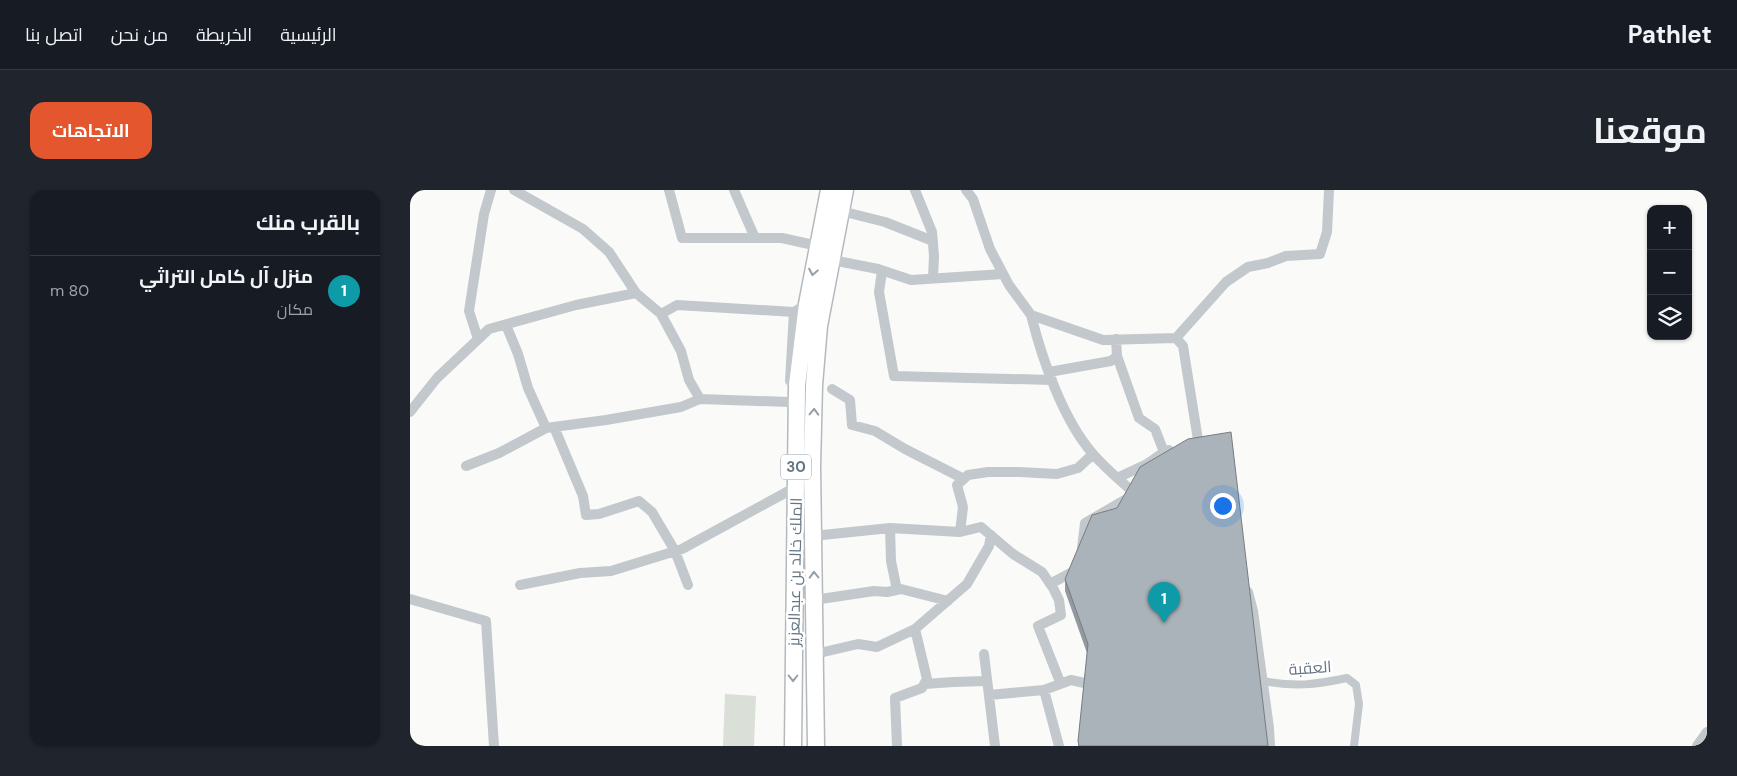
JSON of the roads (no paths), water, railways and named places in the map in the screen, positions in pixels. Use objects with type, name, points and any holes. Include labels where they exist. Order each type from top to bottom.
[{"type":"highway","name":"الملك خالد بن عبدالعزيز","points":[[793,746],[797,385],[801,308],[818,246],[830,190]]},
{"type":"highway","name":"الملك خالد بن عبدالعزيز","points":[[816,746],[812,467],[814,385],[819,326],[845,190]]},
{"type":"street","points":[[478,339],[469,312],[484,214],[491,190]]},
{"type":"street","points":[[514,190],[583,229],[608,252],[636,293],[661,314],[681,352],[689,380],[700,399]]},
{"type":"street","points":[[669,190],[682,238],[782,238],[818,246]]},
{"type":"street","points":[[734,190],[755,238]]},
{"type":"street","points":[[916,190],[932,232],[933,278]]},
{"type":"street","points":[[966,190],[972,199],[990,249],[1009,286],[1031,315],[1038,344],[1050,376],[1078,434],[1093,454],[1135,499],[1085,522],[1082,572],[1050,584]]},
{"type":"street","points":[[1031,315],[1104,340],[1176,338],[1226,282],[1248,267],[1268,263],[1286,256],[1320,254],[1327,232],[1329,190]]},
{"type":"street","points":[[841,211],[885,222],[933,241]]},
{"type":"street","points":[[832,260],[882,271],[911,280],[1003,274]]},
{"type":"street","points":[[882,271],[879,292],[894,376],[1050,376],[1111,362],[1117,356]]},
{"type":"street","points":[[410,412],[437,378],[489,329],[576,305],[636,293]]},
{"type":"street","points":[[661,314],[677,305],[801,308],[789,402],[789,421],[796,453]]},
{"type":"street","points":[[506,325],[518,354],[528,388],[550,428],[582,496],[586,515],[599,514],[639,501],[652,512],[675,551],[688,585]]},
{"type":"street","points":[[1176,338],[1183,346],[1190,443],[1207,456]]},
{"type":"street","points":[[1116,340],[1117,356],[1139,418],[1155,429],[1164,452]]},
{"type":"street","points":[[832,390],[850,400],[852,425],[876,431],[905,449],[964,479]]},
{"type":"street","points":[[466,466],[499,453],[550,428],[681,407],[700,399],[789,402]]},
{"type":"street","points":[[1117,478],[1147,464],[1164,452],[1190,443]]},
{"type":"street","points":[[960,532],[962,507],[957,485],[968,475],[988,472],[1057,474],[1078,468],[1093,454]]},
{"type":"street","points":[[520,585],[580,573],[611,571],[675,551],[708,536],[796,487]]},
{"type":"street","points":[[813,536],[890,528],[960,532],[980,527],[1013,554],[1042,572],[1059,600],[1061,614],[1038,626],[1060,682]]},
{"type":"street","points":[[890,528],[891,561],[897,590]]},
{"type":"street","points":[[815,654],[858,644],[877,647],[915,629],[967,584],[988,546],[991,535]]},
{"type":"street","points":[[1246,583],[1253,610],[1270,728],[1270,746]]},
{"type":"street","points":[[814,600],[901,589],[948,601]]},
{"type":"street","points":[[410,599],[486,621],[494,746]]},
{"type":"street","points":[[915,629],[926,675],[926,684]]},
{"type":"street","points":[[984,654],[995,746]]},
{"type":"street","name":"العقبة","points":[[1263,681],[1300,686],[1347,678],[1356,685],[1359,704],[1354,746]]},
{"type":"street","points":[[989,695],[1044,690],[1060,682],[1071,680],[1108,688]]},
{"type":"street","points":[[897,746],[895,698],[922,688],[926,684],[987,681]]},
{"type":"street","points":[[1044,690],[1059,746]]},
{"type":"street","points":[[1696,746],[1707,732]]},
{"type":"place","name":"منزل آل كامل التراثي","points":[[1164,623]]}]
